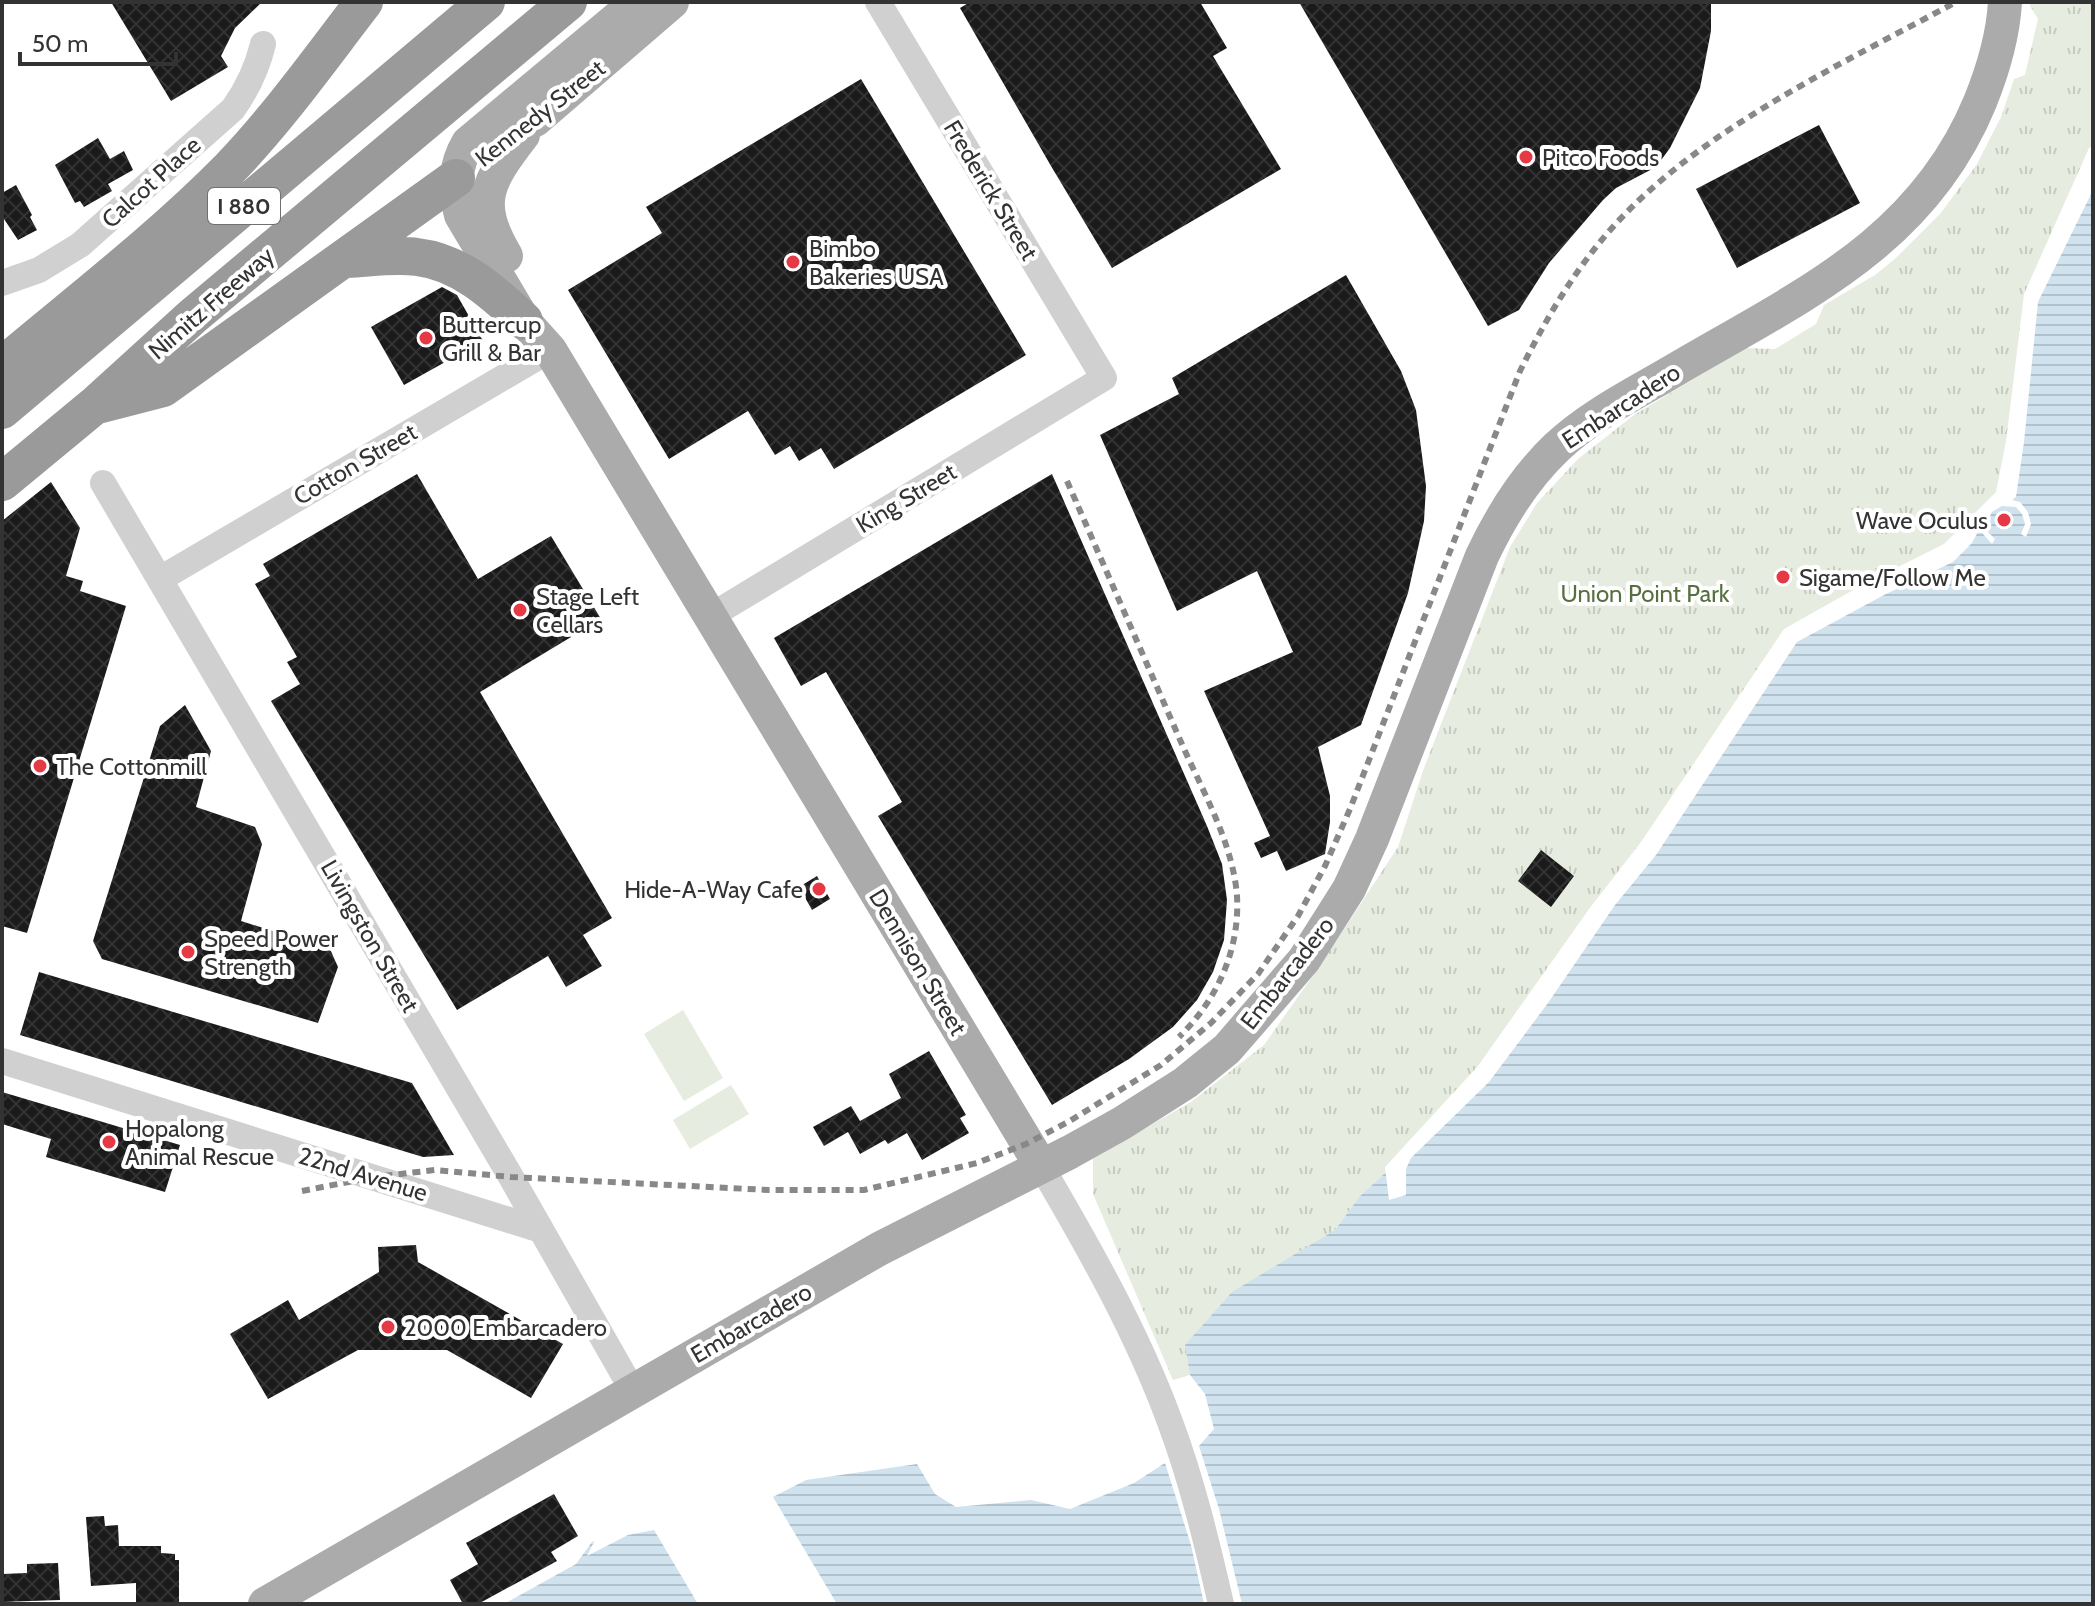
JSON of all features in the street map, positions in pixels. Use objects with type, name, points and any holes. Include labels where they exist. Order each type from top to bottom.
[{"type":"highway","points":[[2,366],[227,170],[278,115],[364,2]]},
{"type":"highway","name":"I 880","points":[[2,410],[486,2]]},
{"type":"highway","name":"Nimitz Freeway","points":[[2,482],[94,406],[193,316],[568,2]]},
{"type":"highway","points":[[94,406],[163,388],[456,178]]},
{"type":"highway","points":[[347,259],[415,256],[438,261],[490,290],[524,321]]},
{"type":"main road","name":"Kennedy Street","points":[[456,178],[459,158],[468,143],[637,2]]},
{"type":"main road","name":"Kennedy Street","points":[[456,178],[517,130],[535,120],[672,2]]},
{"type":"main road","name":"Embarcadero","points":[[265,1604],[879,1249],[1122,1123],[1185,1083],[1227,1049],[1304,960],[1349,889],[1372,839],[1482,556],[1498,521],[1528,477],[1579,429],[1847,267],[1909,214],[1941,175],[1969,129],[1989,79],[2005,2]]},
{"type":"main road","name":"Dennison Street","points":[[535,120],[488,188],[488,211],[496,238],[540,314],[550,350]]},
{"type":"main road","name":"Dennison Street","points":[[456,178],[456,196],[461,215],[524,321],[550,350],[1041,1166]]},
{"type":"street","name":"Frederick Street","points":[[878,2],[1104,378]]},
{"type":"street","name":"Calcot Place","points":[[2,283],[39,270],[80,245],[233,109],[258,68],[263,44]]},
{"type":"street","name":"Cotton Street","points":[[160,579],[550,350]]},
{"type":"street","name":"King Street","points":[[709,617],[1104,378]]},
{"type":"street","name":"Livingston Street","points":[[103,483],[633,1391]]},
{"type":"street","name":"22nd Avenue","points":[[2,1061],[541,1230]]},
{"type":"street","name":"Dennison Street","points":[[1041,1166],[1105,1278],[1170,1422],[1192,1490],[1221,1604]]},
{"type":"green space","name":"Union Point Park","points":[[2030,2],[2093,2],[2093,150],[2000,494],[1693,771],[1481,1069],[1397,1162],[1361,1195],[1335,1230],[1292,1257],[1185,1345],[1190,1375],[1173,1380],[1093,1194],[1093,1158],[1191,1102],[1264,1045],[1319,967],[1398,847],[1424,768],[1510,547],[1537,503],[1578,459],[1634,415],[1741,350],[1775,349],[1816,324],[1824,305],[1875,275],[1940,214],[1977,164],[2001,117],[2014,79],[2025,75],[2038,19]]},
{"type":"green space","points":[[683,1010],[723,1078],[684,1101],[644,1034]]},
{"type":"green space","points":[[731,1085],[749,1114],[690,1149],[673,1120]]},
{"type":"water","points":[[2093,150],[2093,1604],[504,1604],[576,1564],[592,1542],[804,1462],[921,1451],[954,1492],[1078,1495],[1166,1442],[1194,1400],[1185,1345],[1232,1292],[1335,1230],[1360,1196],[1397,1162],[1481,1069],[1645,845],[1787,632],[1946,547],[2000,494],[2028,295]]},
{"type":"pier","points":[[2093,146],[2093,190],[2038,302],[2024,442],[2016,497],[2012,500],[2020,502],[2028,512],[2031,524],[2026,537],[2021,534],[2025,524],[2022,514],[2016,507],[2002,506],[1992,512],[1987,522],[1988,532],[1995,539],[1992,544],[1983,534],[1981,526],[1972,543],[1953,562],[1797,642],[1656,855],[1615,905],[1548,1003],[1489,1082],[1411,1158],[1406,1169],[1406,1195],[1389,1200],[1385,1167],[1478,1066],[1589,909],[1641,842],[1784,629],[1944,544],[1996,492],[2006,441],[2024,294],[2089,148]]},
{"type":"pier","points":[[1190,1375],[1205,1394],[1214,1429],[1199,1446],[1219,1509],[1242,1604],[1204,1604],[1191,1545],[1165,1463],[1134,1483],[1070,1509],[1031,1500],[956,1507],[935,1494],[917,1464],[806,1480],[773,1497],[837,1604],[698,1604],[654,1530],[628,1535],[587,1556],[597,1536],[646,1516],[648,1520],[664,1510],[759,1474],[762,1477],[803,1458],[921,1447],[955,1488],[1018,1483],[1077,1491],[1164,1439],[1190,1399],[1186,1376]]},
{"type":"building","points":[[111,2],[262,2],[235,28],[221,56],[228,67],[171,101]]},
{"type":"building","points":[[970,2],[1200,2],[1227,48],[1213,56],[1281,169],[1112,268],[960,8]]},
{"type":"building","name":"Pitco Foods","points":[[1299,2],[1711,2],[1711,31],[1700,88],[1670,148],[1656,167],[1616,188],[1603,200],[1549,263],[1519,310],[1488,326]]},
{"type":"building","name":"Bimbo Bakeries USA","points":[[861,79],[1026,355],[834,469],[821,448],[799,461],[790,446],[775,455],[748,411],[669,459],[568,290],[662,233],[646,207]]},
{"type":"building","points":[[1819,125],[1860,203],[1737,268],[1696,189]]},
{"type":"building","points":[[98,138],[110,159],[124,151],[133,170],[108,184],[112,191],[84,207],[80,201],[75,203],[55,165]]},
{"type":"building","points":[[16,185],[37,230],[18,240],[2,216],[2,193]]},
{"type":"building","points":[[1346,275],[1401,371],[1416,410],[1426,486],[1424,521],[1408,593],[1361,725],[1318,747],[1330,796],[1325,854],[1286,871],[1277,851],[1261,858],[1254,843],[1270,836],[1204,691],[1293,652],[1257,571],[1177,611],[1100,435],[1179,394],[1172,378]]},
{"type":"building","points":[[442,287],[457,295],[483,341],[404,385],[371,327]]},
{"type":"building","points":[[417,474],[478,579],[551,536],[601,619],[480,692],[612,918],[583,935],[602,966],[566,987],[548,956],[457,1010],[271,701],[300,684],[287,662],[297,657],[255,584],[270,576],[263,564]]},
{"type":"building","points":[[1052,474],[1207,826],[1222,864],[1227,900],[1224,940],[1213,972],[1197,1000],[1173,1027],[1129,1059],[1052,1105],[878,816],[902,802],[826,672],[801,686],[774,638]]},
{"type":"building","name":"The Cottonmill","points":[[51,482],[80,528],[66,576],[83,581],[80,591],[126,606],[27,933],[2,926],[2,521]]},
{"type":"building","points":[[185,705],[211,751],[196,807],[255,827],[262,844],[241,921],[330,949],[338,967],[318,1023],[102,959],[93,941],[160,726]]},
{"type":"building","points":[[1541,850],[1574,876],[1551,907],[1518,881]]},
{"type":"building","points":[[817,876],[830,899],[812,910],[799,887]]},
{"type":"building","points":[[39,972],[412,1083],[454,1155],[423,1157],[20,1035]]},
{"type":"building","points":[[929,1051],[966,1115],[960,1118],[969,1133],[922,1160],[907,1133],[888,1144],[885,1140],[860,1154],[848,1132],[824,1146],[813,1127],[851,1106],[860,1121],[901,1098],[889,1074]]},
{"type":"building","name":"Hopalong Animal Rescue","points":[[2,1092],[180,1145],[165,1192],[46,1157],[51,1139],[2,1124]]},
{"type":"building","name":"2000 Embarcadero","points":[[416,1245],[418,1262],[563,1344],[531,1398],[447,1350],[358,1350],[268,1399],[230,1334],[288,1300],[299,1320],[379,1272],[378,1247]]},
{"type":"building","points":[[554,1494],[578,1536],[551,1552],[557,1561],[478,1604],[463,1604],[450,1580],[478,1564],[466,1543]]},
{"type":"building","points":[[104,1516],[105,1526],[118,1525],[119,1546],[161,1546],[161,1553],[175,1554],[175,1560],[179,1560],[179,1604],[136,1604],[136,1583],[91,1586],[86,1517]]},
{"type":"building","points":[[58,1563],[60,1600],[2,1602],[2,1574],[27,1573],[27,1564]]},
{"type":"railway","points":[[302,1191],[374,1177],[435,1170],[511,1177],[769,1190],[864,1190],[977,1163],[1026,1144],[1161,1065],[1211,1023],[1258,974],[1298,916],[1325,866],[1520,371],[1550,315],[1585,262],[1612,228],[1686,160],[1820,75],[1956,2]]},
{"type":"railway","points":[[1067,481],[1230,856],[1237,896],[1235,936],[1230,955],[1205,1007],[1179,1037]]},
{"type":"place","name":"Pitco Foods","points":[[1526,157]]},
{"type":"place","name":"Bimbo Bakeries USA","points":[[793,262]]},
{"type":"place","name":"Buttercup Grill & Bar","points":[[426,338]]},
{"type":"place","name":"Wave Oculus","points":[[2004,520]]},
{"type":"place","name":"Sigame/Follow Me","points":[[1783,577]]},
{"type":"place","name":"Stage Left Cellars","points":[[520,610]]},
{"type":"place","name":"The Cottonmill","points":[[40,766]]},
{"type":"place","name":"Hide-A-Way Cafe","points":[[819,889]]},
{"type":"place","name":"Speed Power Strength","points":[[188,952]]},
{"type":"place","name":"Hopalong Animal Rescue","points":[[109,1142]]},
{"type":"place","name":"2000 Embarcadero","points":[[388,1327]]}]
